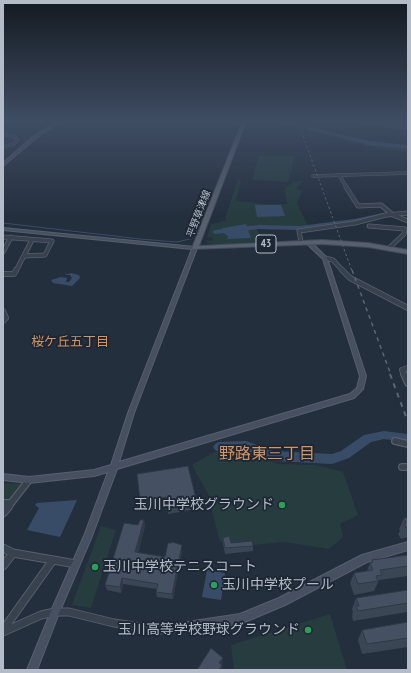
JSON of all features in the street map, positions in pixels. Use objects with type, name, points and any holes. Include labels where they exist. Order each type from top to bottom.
[{"type":"main road","name":"平野草津線","points":[[231,153],[195,248],[245,247],[305,242],[356,244],[408,252]]},
{"type":"street","points":[[4,163],[15,153]]},
{"type":"street","points":[[313,176],[408,173]]},
{"type":"street","points":[[339,175],[358,206],[381,205],[392,214],[408,220]]},
{"type":"street","points":[[408,213],[392,214],[351,224],[298,232],[305,242],[325,258],[333,260],[350,278],[408,308]]},
{"type":"street","points":[[384,216],[384,227]]},
{"type":"street","points":[[369,226],[405,229],[404,234],[389,248]]},
{"type":"street","points":[[3,230],[195,248],[131,413],[114,467],[76,564],[54,612],[32,670]]},
{"type":"street","points":[[3,237],[52,241],[45,256],[24,256]]},
{"type":"street","points":[[3,252],[11,237]]},
{"type":"street","points":[[3,274],[14,274],[32,240]]},
{"type":"street","points":[[3,477],[29,480],[94,473],[346,399],[360,389],[363,376],[325,258]]},
{"type":"street","points":[[3,310],[6,318],[3,321]]},
{"type":"street","points":[[408,368],[402,370],[408,383]]},
{"type":"street","points":[[396,441],[408,444]]},
{"type":"street","points":[[3,513],[29,480]]},
{"type":"street","points":[[3,504],[11,503]]},
{"type":"street","points":[[3,631],[22,625],[41,615],[54,612],[69,612],[114,623],[162,630],[240,620],[282,602],[365,558],[408,546]]},
{"type":"street","points":[[3,548],[13,553],[76,564]]},
{"type":"street","points":[[3,566],[13,553]]},
{"type":"street","points":[[3,631],[53,560]]},
{"type":"green space","points":[[259,155],[295,156],[288,182],[252,180]]},
{"type":"green space","points":[[238,179],[241,179],[236,201],[265,204],[287,204],[285,191],[286,187],[294,182],[303,181],[296,188],[302,191],[297,203],[308,226],[276,228],[276,230],[256,228],[262,241],[224,245],[207,243],[206,240],[212,241],[213,238],[207,237],[211,224],[226,221],[225,219]]},
{"type":"green space","name":"玉川中学校グラウンド","points":[[248,451],[278,464],[315,465],[343,472],[358,515],[340,524],[343,537],[329,549],[284,542],[232,547],[229,540],[220,542],[208,494],[192,465],[214,452]]},
{"type":"green space","points":[[3,483],[22,484],[9,501],[3,501]]},
{"type":"green space","name":"玉川中学校テニスコート","points":[[101,526],[116,530],[91,608],[72,605]]},
{"type":"green space","name":"玉川高等学校野球グラウンド","points":[[330,614],[347,670],[234,670],[231,645]]},
{"type":"water","points":[[255,205],[281,205],[285,216],[257,217]]},
{"type":"water","points":[[246,224],[251,238],[227,239],[228,236],[220,231],[223,228]]},
{"type":"water","points":[[71,273],[79,275],[80,278],[72,286],[53,283],[51,280],[61,277],[67,278],[66,282],[69,282],[72,278],[70,275],[64,275]]},
{"type":"water","points":[[77,500],[60,537],[27,530],[39,508],[35,505],[37,503]]},
{"type":"water","name":"玉川中学校プール","points":[[207,570],[225,573],[221,600],[202,597]]},
{"type":"building","points":[[188,466],[197,503],[168,508],[166,497],[146,501],[140,500],[137,474]]},
{"type":"building","points":[[404,518],[408,518],[408,527],[406,528],[404,523],[406,523]]},
{"type":"building","points":[[140,520],[144,520],[135,552],[165,557],[168,543],[172,542],[182,545],[172,594],[156,592],[158,584],[122,578],[120,587],[105,585],[124,523],[138,525]]},
{"type":"building","points":[[229,536],[231,543],[252,541],[253,546],[225,548],[223,538]]},
{"type":"building","points":[[408,555],[408,566],[380,570],[382,575],[376,576],[378,581],[358,584],[354,573],[373,570],[370,563],[373,562],[372,560]]},
{"type":"building","points":[[408,590],[408,603],[358,611],[356,606],[359,606],[356,598]]},
{"type":"building","points":[[408,622],[408,638],[367,644],[362,630]]},
{"type":"building","points":[[211,648],[223,658],[219,663],[222,665],[219,670],[197,670]]},
{"type":"waterway","points":[[215,232],[259,227],[300,228],[354,221],[388,214]]},
{"type":"waterway","points":[[3,223],[140,239],[177,242],[190,239]]},
{"type":"waterway","points":[[219,447],[246,446],[273,456],[332,459],[345,455],[368,438],[384,435],[408,438]]},
{"type":"railway","points":[[309,153],[352,271]]},
{"type":"railway","points":[[352,270],[391,375]]},
{"type":"railway","points":[[390,374],[408,422]]},
{"type":"place","name":"玉川中学校グラウンド","points":[[282,505]]},
{"type":"place","name":"玉川中学校テニスコート","points":[[95,567]]},
{"type":"place","name":"玉川中学校プール","points":[[214,585]]},
{"type":"place","name":"玉川高等学校野球グラウンド","points":[[308,630]]},
{"type":"district","name":"桜ケ丘五丁目","points":[[70,342]]},
{"type":"district","name":"野路東三丁目","points":[[267,454]]}]
